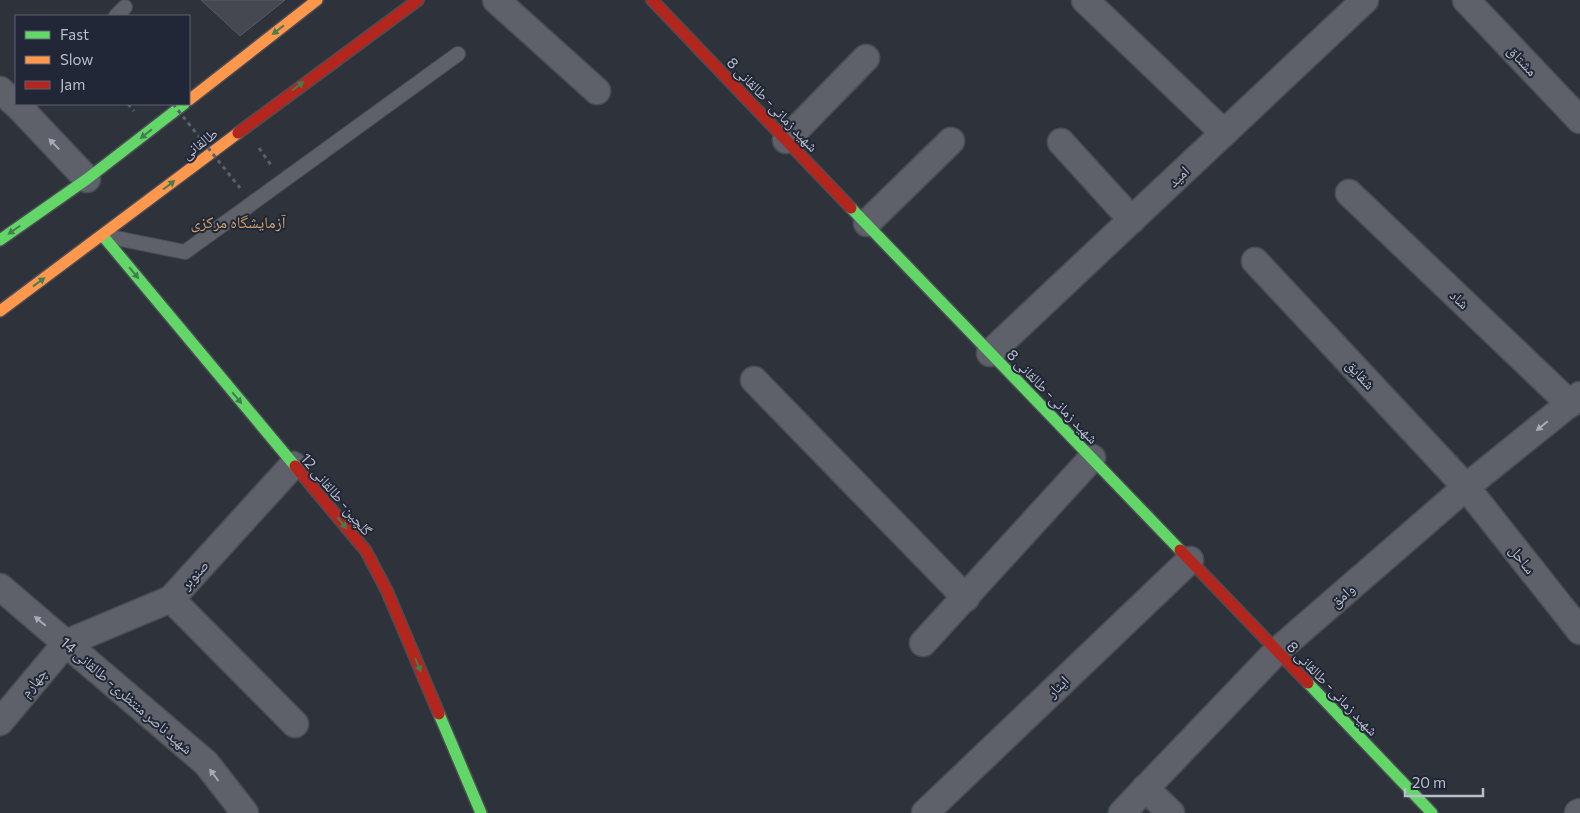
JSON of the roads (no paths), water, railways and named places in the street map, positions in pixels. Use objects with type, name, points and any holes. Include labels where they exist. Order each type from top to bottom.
[{"type":"street","points":[[190,99],[316,0]]},
{"type":"street","name":"طالقانی","points":[[0,311],[103,236],[314,74],[418,0]]},
{"type":"street","points":[[496,0],[597,91]]},
{"type":"street","name":"شهید زمانی- طالقانی 8","points":[[652,0],[1432,813]]},
{"type":"street","points":[[1085,0],[1224,132]]},
{"type":"street","name":"امید","points":[[990,353],[1365,0]]},
{"type":"street","name":"مشتاق","points":[[1466,0],[1580,120]]},
{"type":"street","points":[[786,140],[866,58]]},
{"type":"street","points":[[18,105],[87,179]]},
{"type":"street","points":[[0,240],[87,179],[183,105]]},
{"type":"street","points":[[867,223],[951,141]]},
{"type":"street","points":[[1061,142],[1132,220]]},
{"type":"street","name":"شاد","points":[[1350,194],[1575,400]]},
{"type":"street","name":"گلچین- طالقانی 12","points":[[103,236],[366,551],[387,591],[481,813]]},
{"type":"street","name":"شقایق","points":[[1255,261],[1466,487]]},
{"type":"street","points":[[754,380],[966,598]]},
{"type":"street","name":"وامق","points":[[1122,813],[1277,651],[1466,487],[1575,400]]},
{"type":"street","points":[[923,643],[1092,458]]},
{"type":"street","name":"صنوبر","points":[[66,643],[171,599],[293,465]]},
{"type":"street","name":"ساحل","points":[[1466,487],[1580,631]]},
{"type":"street","name":"ایثار","points":[[925,813],[1190,560]]},
{"type":"street","name":"شهید ناصر منتظری- طالقانی 14","points":[[0,587],[206,764],[233,809]]},
{"type":"street","points":[[171,599],[294,724]]},
{"type":"street","name":"چهارم","points":[[0,722],[66,643]]},
{"type":"street","points":[[1145,788],[1171,813]]},
{"type":"lane","points":[[103,236],[185,252],[458,54]]},
{"type":"district","name":"آزمایشگاه مرکزی","points":[[238,221]]}]
